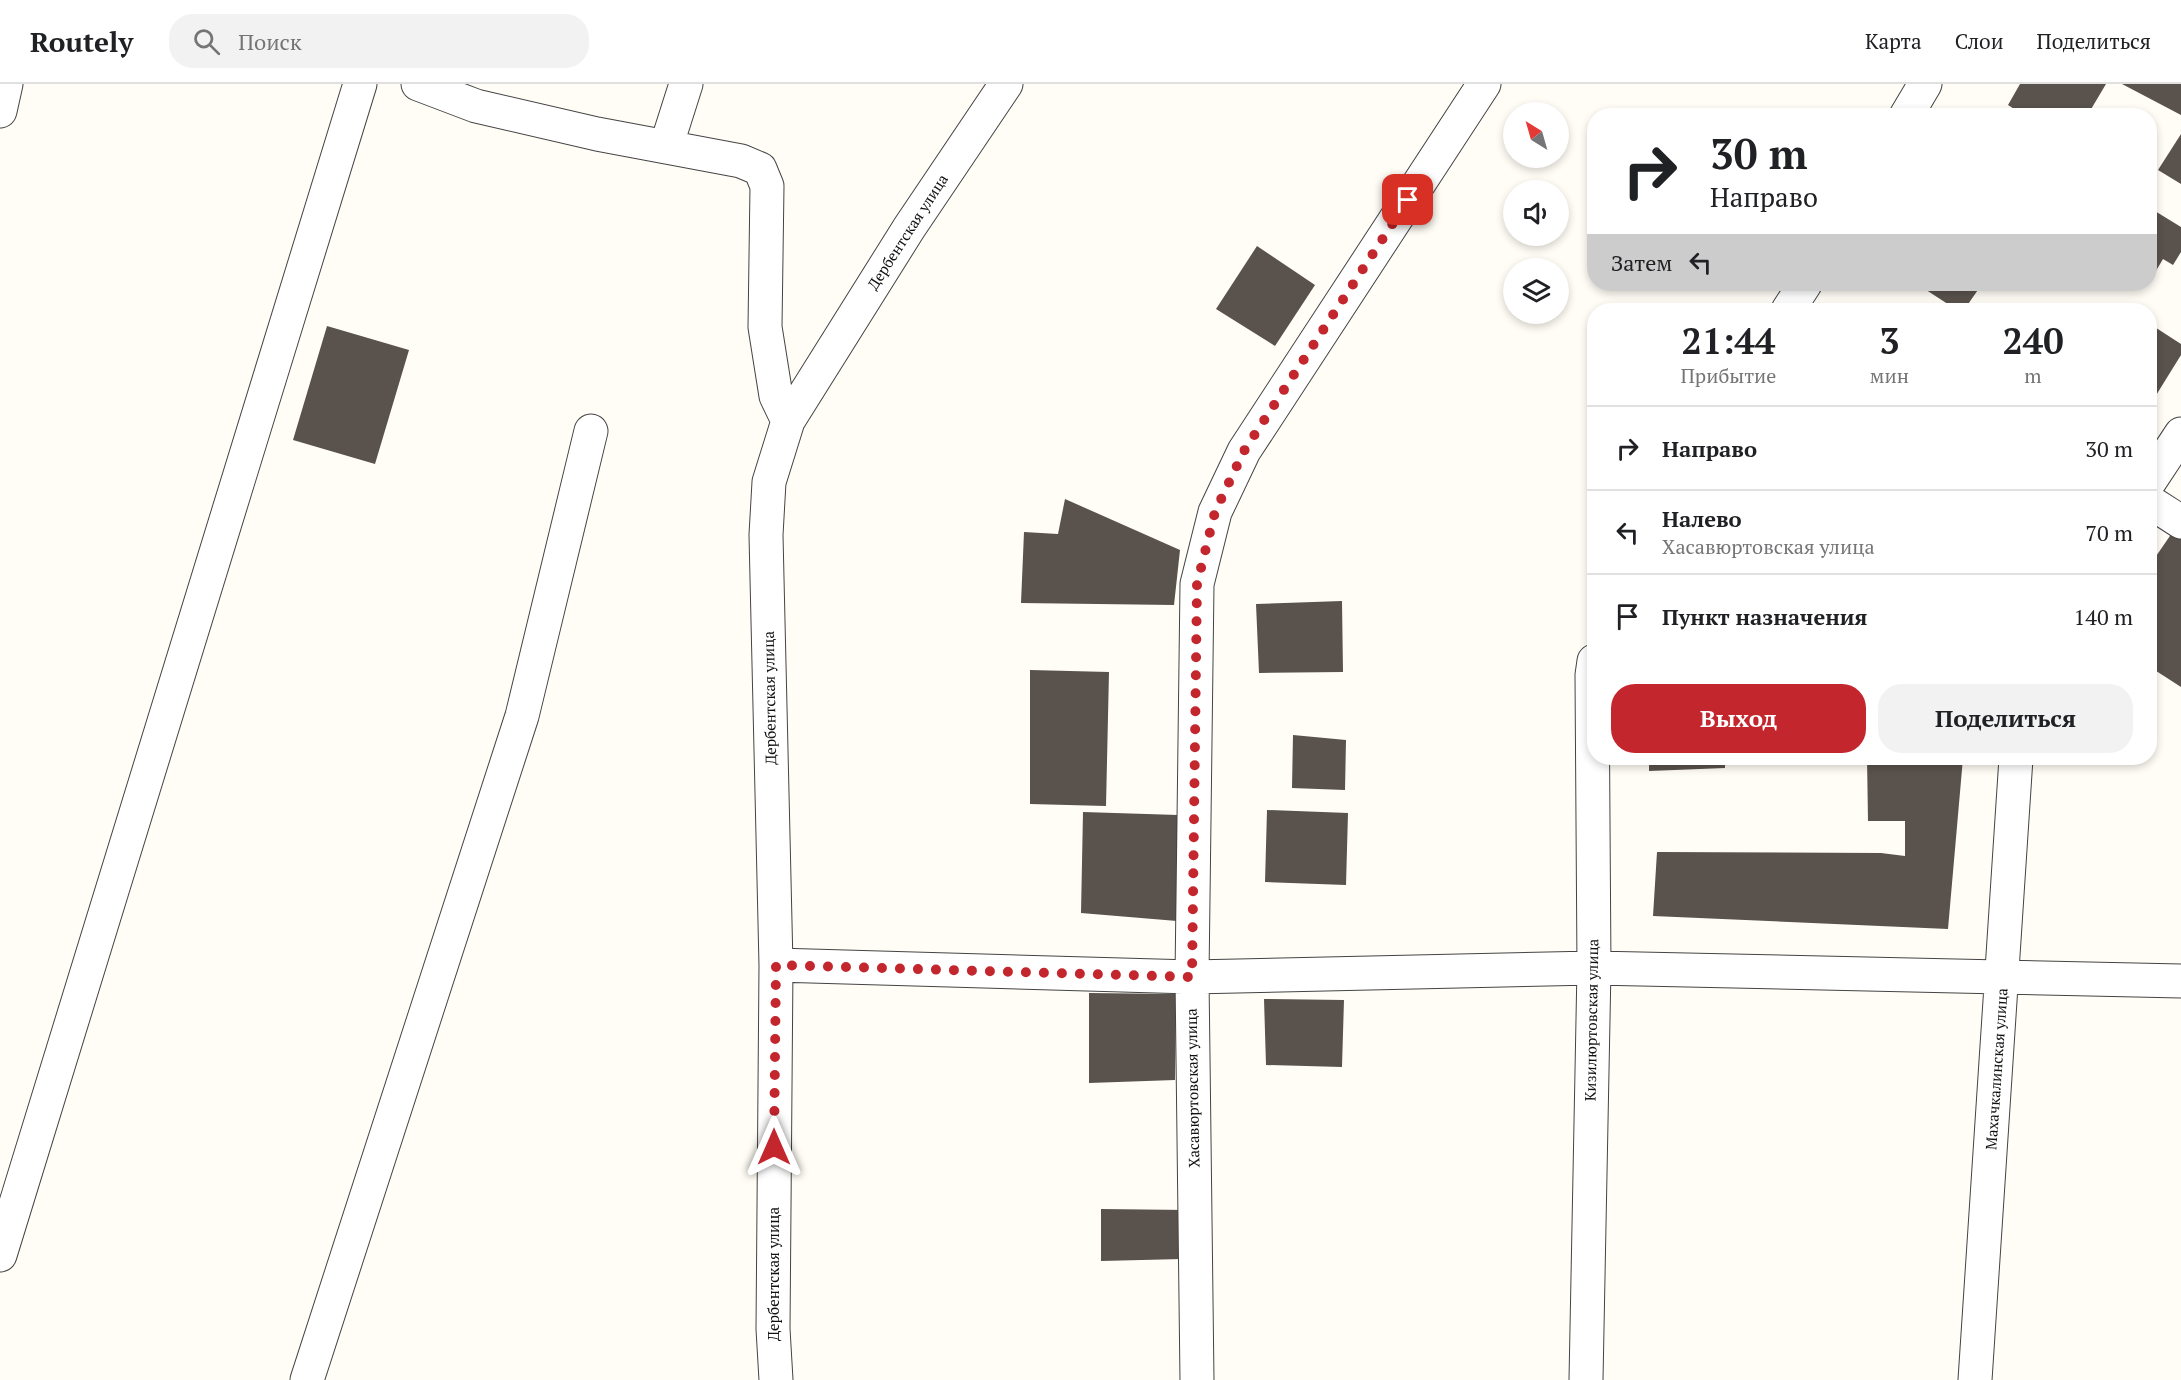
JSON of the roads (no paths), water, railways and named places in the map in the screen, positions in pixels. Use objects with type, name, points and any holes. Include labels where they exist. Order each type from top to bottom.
[{"type":"street","points":[[0,111],[6,84]]},
{"type":"street","points":[[0,1255],[360,84]]},
{"type":"street","points":[[418,84],[476,106],[597,134],[741,161],[760,169],[767,186],[765,327],[776,396],[788,422]]},
{"type":"street","points":[[666,147],[686,84]]},
{"type":"street","name":"Дербентская улица","points":[[776,1380],[773,1329],[776,965],[766,535],[770,482],[788,422],[909,228],[1006,84]]},
{"type":"street","name":"Хасавюртовская улица","points":[[1197,1380],[1192,977],[1197,584],[1215,512],[1244,451],[1484,84]]},
{"type":"street","points":[[1911,108],[1925,84]]},
{"type":"street","points":[[307,1380],[522,716],[591,432]]},
{"type":"street","points":[[2157,470],[2181,434]]},
{"type":"street","points":[[2157,507],[2181,522]]},
{"type":"street","name":"Кизилюртовская улица","points":[[1586,1380],[1594,968],[1593,765]]},
{"type":"street","name":"Махачкалинская улица","points":[[1975,1380],[2016,765]]},
{"type":"street","points":[[776,965],[1192,977],[1594,968],[2181,981]]}]
